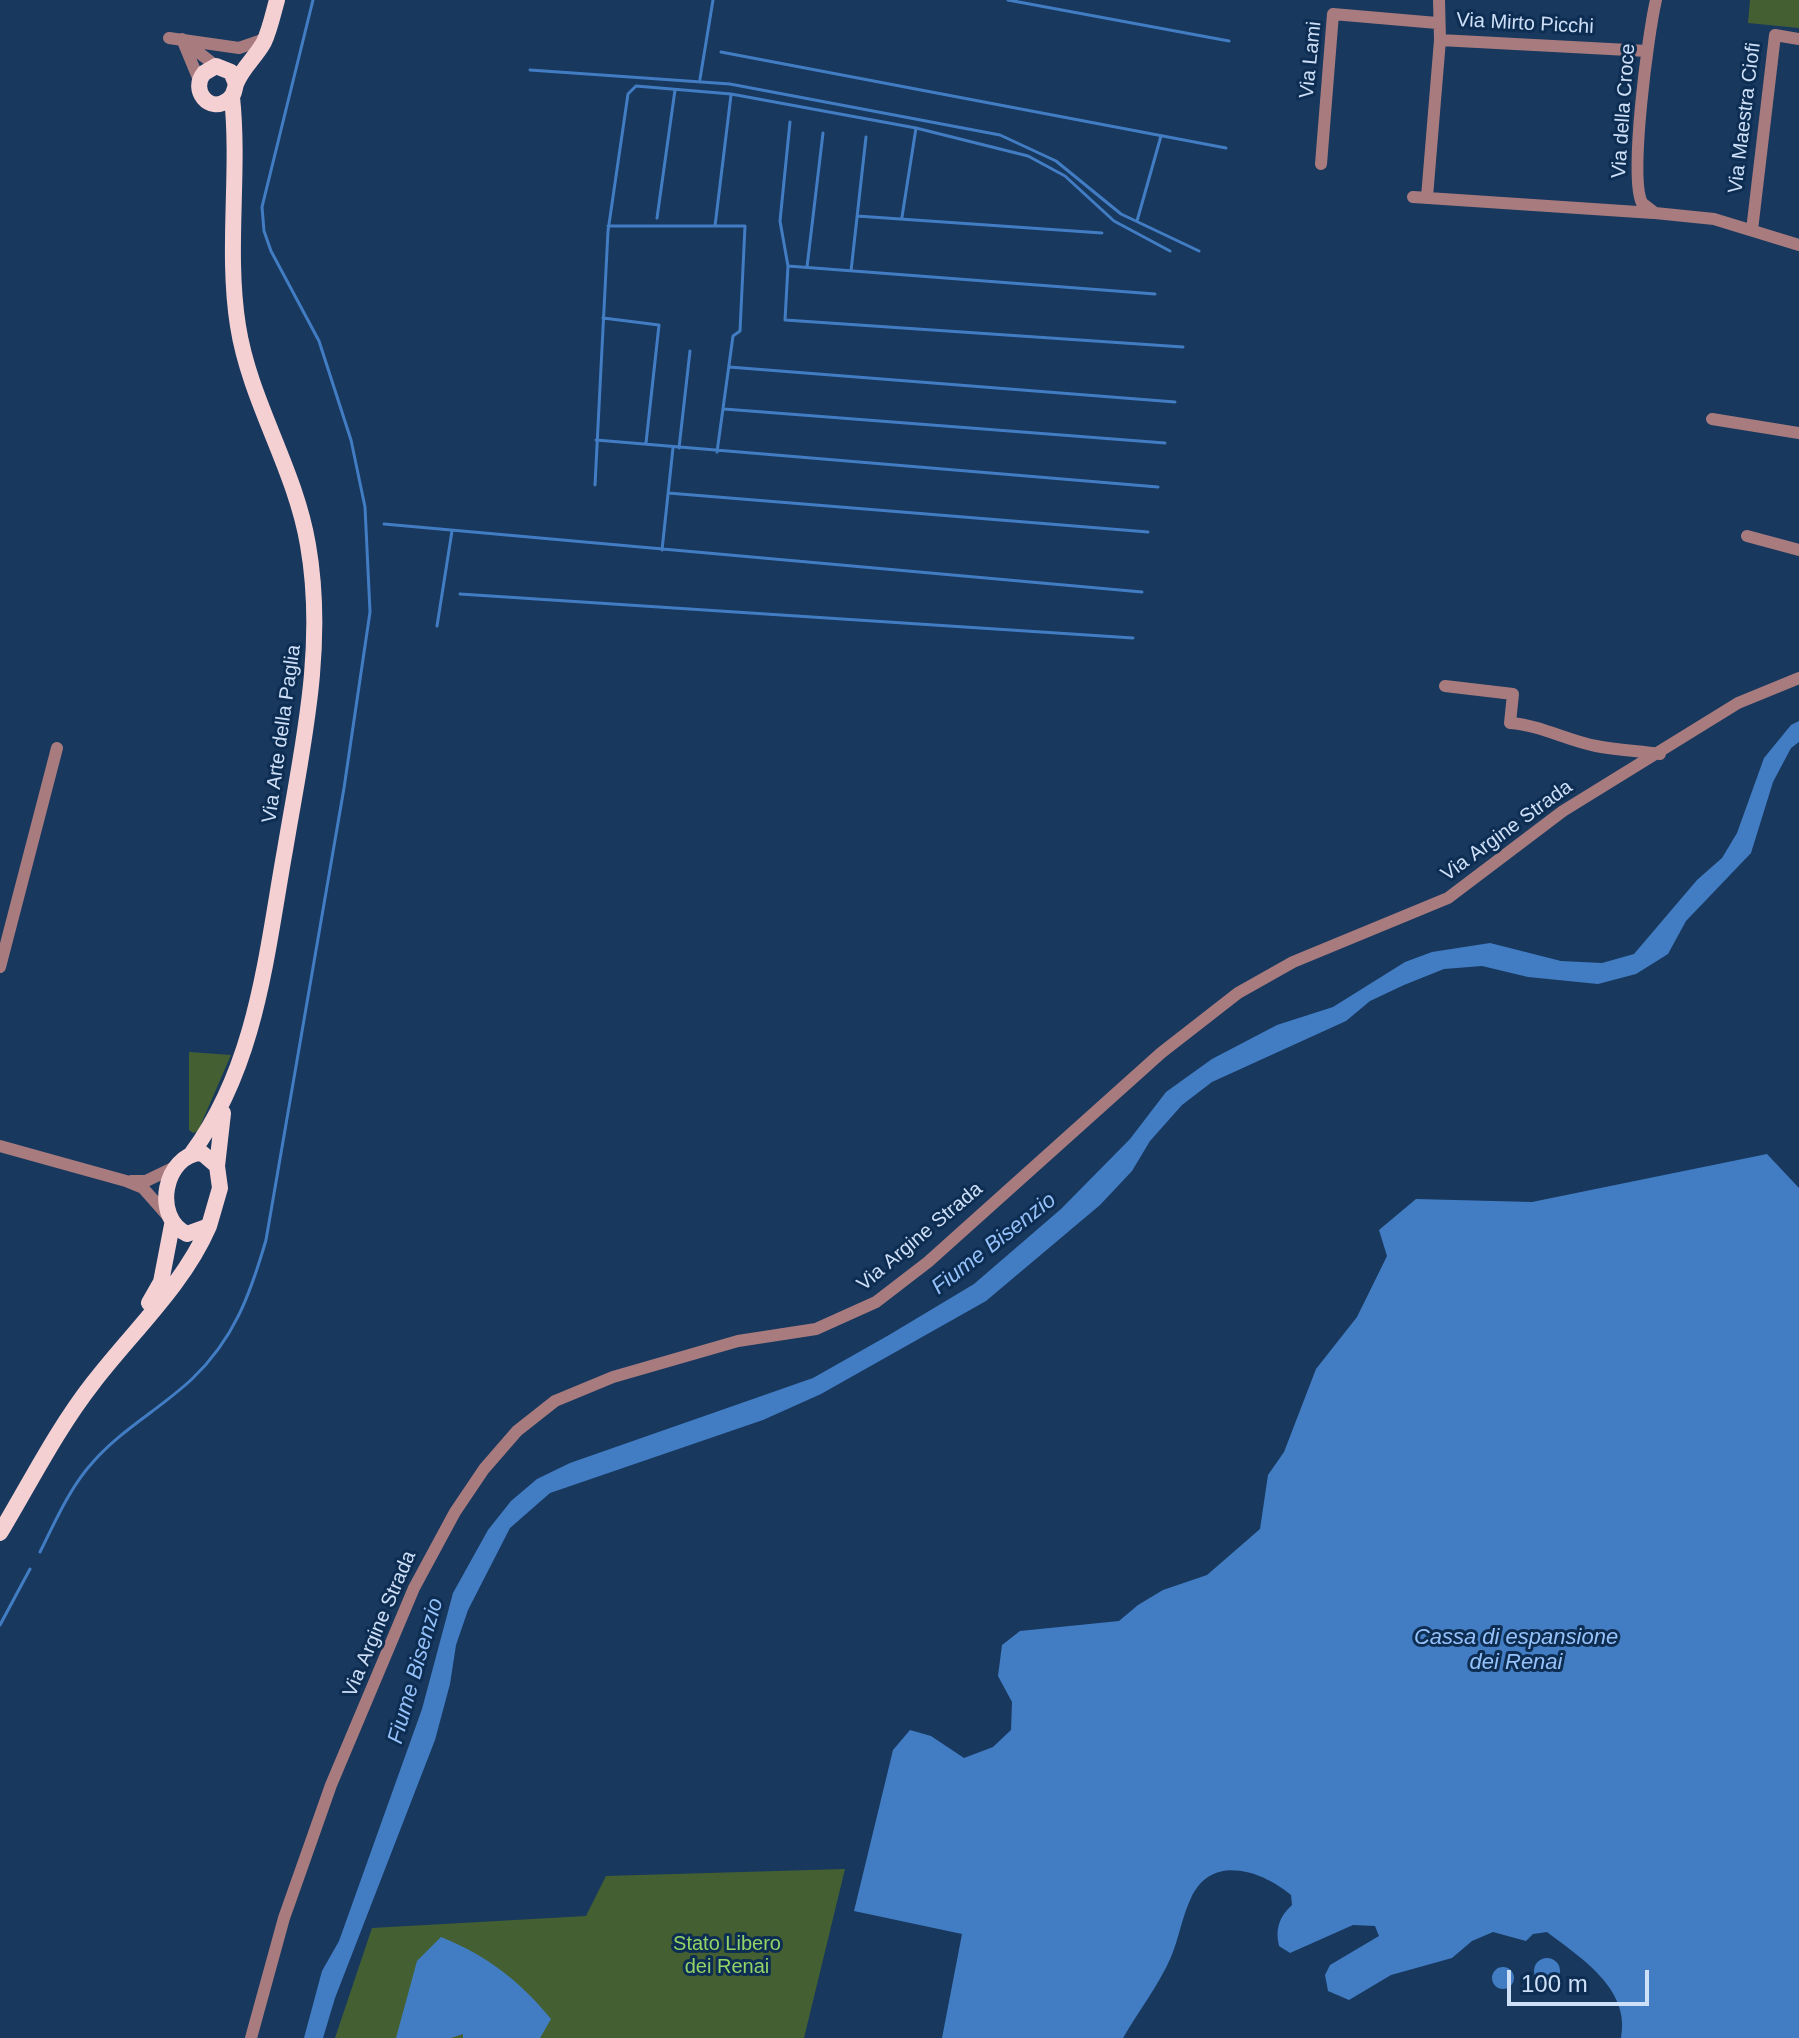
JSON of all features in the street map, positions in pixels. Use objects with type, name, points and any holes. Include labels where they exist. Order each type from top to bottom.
[{"type":"main road","points":[[210,103],[218,104],[234,90],[262,44],[277,0]]},
{"type":"main road","points":[[234,144],[223,120],[200,94],[199,80],[204,73],[222,67],[262,44]]},
{"type":"main road","points":[[222,67],[234,90]]},
{"type":"main road","name":"Via Arte della Paglia","points":[[0,1533],[90,1386],[167,1294],[199,1247],[218,1203],[220,1121],[249,1037],[262,985],[311,696],[316,640],[314,587],[302,517],[287,466],[254,386],[238,330],[232,269],[234,90]]},
{"type":"main road","name":"Via Arte della Paglia","points":[[128,1339],[161,1282],[170,1221],[166,1201],[173,1168],[192,1153],[227,1096]]},
{"type":"main road","points":[[192,1153],[211,1157],[217,1166]]},
{"type":"main road","points":[[170,1221],[187,1234],[209,1226]]},
{"type":"main road","points":[[0,1524],[13,1512]]},
{"type":"street","name":"Via Mirto Picchi","points":[[1439,0],[1437,23],[1440,40],[1647,51]]},
{"type":"street","name":"Via della Croce","points":[[1655,213],[1642,203],[1638,189],[1647,51],[1656,0]]},
{"type":"street","name":"Via Lami","points":[[1321,164],[1333,14],[1437,23]]},
{"type":"street","name":"Via Maestra Ciofi","points":[[1752,230],[1775,35],[1799,39]]},
{"type":"street","points":[[175,38],[239,48],[262,44]]},
{"type":"street","points":[[175,38],[222,67]]},
{"type":"street","points":[[175,38],[199,80]]},
{"type":"street","points":[[1427,197],[1440,40]]},
{"type":"street","points":[[1413,197],[1714,219],[1799,245]]},
{"type":"street","points":[[1712,419],[1799,433]]},
{"type":"street","points":[[1747,536],[1799,550]]},
{"type":"street","name":"Via Argine Strada","points":[[251,2038],[284,1918],[326,1800],[414,1588],[455,1512],[484,1469],[517,1431],[555,1401],[613,1377],[738,1341],[816,1329],[869,1306],[928,1262],[1100,1106],[1238,993],[1293,962],[1448,898],[1563,811],[1660,754],[1738,703],[1799,678]]},
{"type":"street","points":[[1445,686],[1513,694],[1510,723],[1535,725],[1544,732],[1598,746],[1660,754]]},
{"type":"street","points":[[0,967],[57,748]]},
{"type":"street","points":[[0,1146],[143,1188],[170,1221]]},
{"type":"street","points":[[126,1181],[146,1181],[173,1168]]},
{"type":"green space","points":[[1750,0],[1799,0],[1799,28],[1748,23]]},
{"type":"green space","points":[[189,1052],[231,1055],[198,1131],[193,1133],[189,1130]]},
{"type":"green space","name":"Stato Libero dei Renai","points":[[845,1869],[804,2038],[335,2038],[372,1928],[586,1916],[606,1876]]},
{"type":"water","points":[[1799,721],[1799,742],[1791,748],[1773,782],[1751,853],[1686,921],[1668,954],[1636,974],[1598,984],[1528,977],[1482,966],[1444,969],[1370,1001],[1346,1021],[1212,1082],[1182,1105],[1150,1141],[1132,1171],[1100,1205],[986,1301],[821,1394],[763,1420],[550,1493],[510,1528],[468,1610],[456,1645],[450,1684],[435,1740],[335,1998],[323,2038],[304,2038],[322,1971],[339,1941],[422,1709],[453,1593],[488,1530],[511,1501],[537,1479],[570,1463],[813,1378],[974,1284],[1061,1209],[1130,1139],[1166,1092],[1212,1059],[1277,1025],[1333,1007],[1405,962],[1432,952],[1490,943],[1561,961],[1602,963],[1634,954],[1697,880],[1722,858],[1737,833],[1764,758],[1791,725]]},
{"type":"water","name":"Cassa di espansione dei Renai","points":[[1767,1154],[1799,1188],[1799,2038],[1621,2038],[1622,2020],[1611,1990],[1588,1964],[1547,1932],[1533,1934],[1526,1941],[1493,1932],[1472,1941],[1452,1958],[1391,1975],[1349,2000],[1328,1991],[1325,1975],[1330,1965],[1379,1936],[1375,1926],[1353,1925],[1290,1953],[1279,1946],[1278,1929],[1281,1919],[1292,1905],[1291,1895],[1266,1879],[1238,1871],[1224,1871],[1211,1875],[1200,1884],[1191,1898],[1166,1967],[1123,2038],[942,2038],[962,1934],[854,1911],[893,1750],[910,1730],[931,1736],[964,1758],[993,1747],[1011,1730],[1012,1702],[998,1676],[1002,1645],[1020,1631],[1119,1621],[1163,1590],[1207,1575],[1260,1529],[1268,1475],[1284,1452],[1316,1369],[1357,1317],[1387,1256],[1379,1230],[1416,1199],[1532,1202]]},
{"type":"water","points":[[441,1937],[501,1970],[527,1993],[551,2019],[540,2038],[463,2038],[463,2034],[451,2038],[396,2038],[417,1961]]},
{"type":"water","points":[[1547,1958],[1556,1962],[1560,1971],[1556,1980],[1547,1984],[1538,1980],[1534,1971],[1538,1962]]},
{"type":"water","points":[[1503,1967],[1511,1970],[1514,1978],[1511,1986],[1503,1989],[1495,1986],[1492,1978],[1495,1970]]},
{"type":"waterway","points":[[40,1552],[70,1494],[93,1462],[116,1439],[192,1379],[219,1348],[247,1298],[266,1240],[344,788],[370,612],[365,507],[351,440],[319,341],[271,251],[264,231],[262,207],[313,0]]},
{"type":"waterway","points":[[700,79],[713,0]]},
{"type":"waterway","points":[[1008,0],[1229,41]]},
{"type":"waterway","points":[[721,52],[1226,148]]},
{"type":"waterway","points":[[530,70],[730,84],[1000,135],[1056,161],[1121,214],[1199,251]]},
{"type":"waterway","points":[[595,485],[608,231],[628,94],[636,86],[731,94],[916,128],[1028,156],[1065,176],[1114,221],[1170,251]]},
{"type":"waterway","points":[[657,218],[675,90]]},
{"type":"waterway","points":[[715,226],[731,95]]},
{"type":"waterway","points":[[790,122],[780,221],[788,266],[785,320],[1183,347]]},
{"type":"waterway","points":[[902,217],[916,128]]},
{"type":"waterway","points":[[807,267],[823,133]]},
{"type":"waterway","points":[[1137,221],[1161,136]]},
{"type":"waterway","points":[[851,271],[866,137]]},
{"type":"waterway","points":[[857,216],[1102,233]]},
{"type":"waterway","points":[[608,226],[745,226],[740,331],[733,336],[717,452]]},
{"type":"waterway","points":[[788,266],[1155,294]]},
{"type":"waterway","points":[[603,318],[659,325],[646,443]]},
{"type":"waterway","points":[[679,448],[690,351]]},
{"type":"waterway","points":[[729,367],[1175,402]]},
{"type":"waterway","points":[[724,409],[1165,443]]},
{"type":"waterway","points":[[596,440],[1158,487]]},
{"type":"waterway","points":[[662,550],[673,448]]},
{"type":"waterway","points":[[668,493],[1148,532]]},
{"type":"waterway","points":[[384,524],[1142,592]]},
{"type":"waterway","points":[[437,626],[452,531]]},
{"type":"waterway","points":[[460,594],[1133,638]]},
{"type":"waterway","points":[[0,1625],[30,1569]]},
{"type":"water label","name":"Fiume Bisenzio","points":[[994,1244]]},
{"type":"water label","name":"Fiume Bisenzio","points":[[416,1671]]}]
